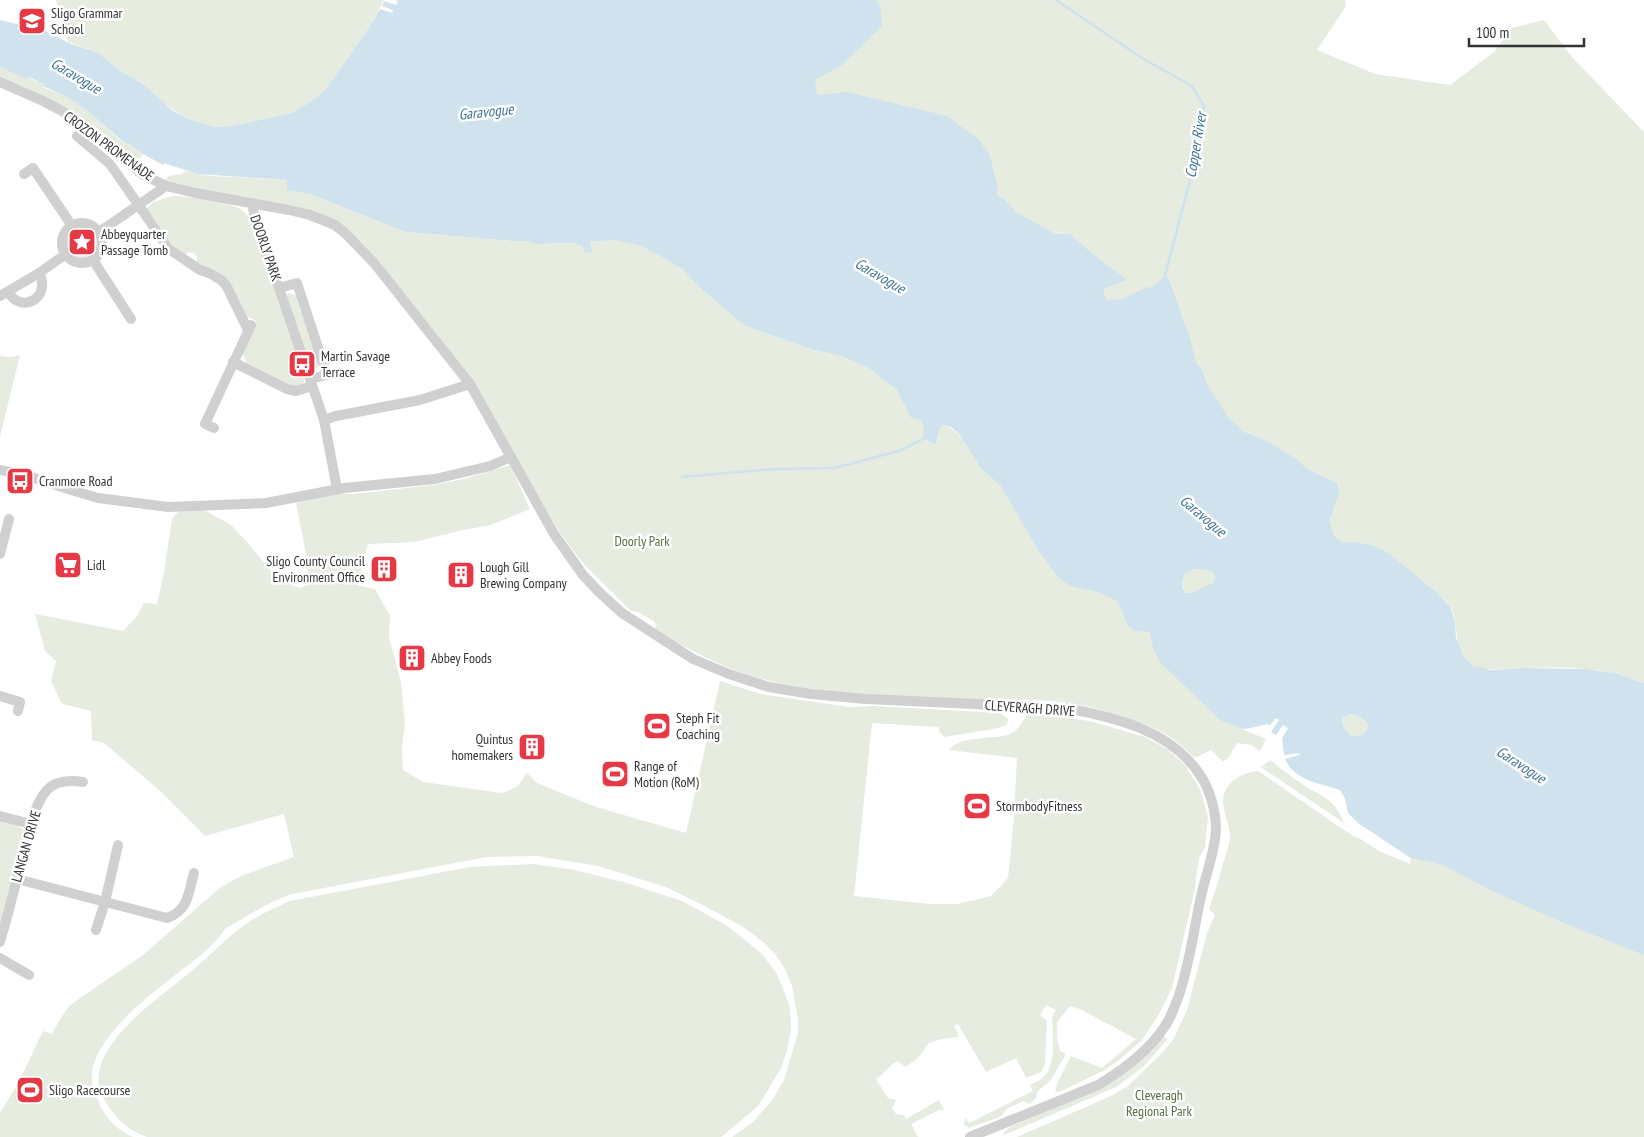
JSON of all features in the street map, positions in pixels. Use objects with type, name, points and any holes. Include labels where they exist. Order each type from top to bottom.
[{"type":"street","name":"CROZON PROMENADE","points":[[0,82],[62,111],[82,124],[137,169],[166,186],[252,203]]},
{"type":"street","points":[[77,136],[110,164],[169,249],[195,267],[221,280],[226,285],[250,327],[205,424],[214,428]]},
{"type":"street","points":[[24,174],[33,168],[72,226]]},
{"type":"street","points":[[99,232],[166,186]]},
{"type":"street","name":"DOORLY PARK","points":[[337,489],[324,420],[256,223],[252,203],[310,215],[335,225],[345,233],[374,263],[470,384],[511,458]]},
{"type":"street","points":[[80,223],[88,224],[94,226],[99,232],[102,248],[93,260],[78,262],[66,254],[62,241],[65,233],[72,226],[80,223]]},
{"type":"street","points":[[38,273],[42,279],[42,291],[34,300],[28,303],[16,301],[4,294],[66,254]]},
{"type":"street","points":[[93,260],[131,318]]},
{"type":"street","name":"DOORLY PARK","points":[[279,288],[297,283],[326,375],[311,382]]},
{"type":"street","points":[[233,362],[287,389],[296,391],[311,382]]},
{"type":"street","points":[[324,420],[420,400],[470,384]]},
{"type":"street","points":[[0,470],[25,475],[98,498],[168,507],[266,503],[337,489],[435,479],[490,466],[511,458]]},
{"type":"street","name":"CLEVERAGH DRIVE","points":[[511,458],[554,534],[588,580],[622,613],[693,659],[729,674],[769,687],[811,694],[866,699],[1065,708],[1091,713],[1126,723],[1152,733],[1170,743],[1191,763],[1201,776],[1214,812],[1215,839],[1182,986],[1166,1026],[1132,1062],[1117,1074],[1098,1085],[970,1137]]},
{"type":"street","points":[[0,554],[9,519]]},
{"type":"street","points":[[0,696],[20,702],[18,711]]},
{"type":"street","name":"LANGAN DRIVE","points":[[0,942],[31,824],[39,803],[46,791],[54,784],[83,782]]},
{"type":"street","points":[[0,816],[31,824]]},
{"type":"street","points":[[96,930],[118,845]]},
{"type":"street","points":[[17,879],[167,918],[184,907],[194,873]]},
{"type":"street","points":[[0,958],[29,975]]},
{"type":"green space","points":[[56,0],[384,0],[370,26],[326,89],[310,102],[292,113],[232,126],[215,127],[186,118],[162,102],[143,84],[119,70],[97,52],[68,42]]},
{"type":"green space","points":[[606,0],[1345,0],[1346,6],[1317,50],[1375,74],[1450,85],[1494,52],[1512,28],[1544,20],[1572,57],[1644,132],[1644,683],[1604,671],[1577,668],[1490,669],[1475,667],[1465,659],[1461,652],[1455,620],[1450,606],[1422,582],[1352,542],[1343,543]]},
{"type":"green space","points":[[0,67],[44,84],[43,87],[67,97],[90,113],[126,145],[128,143],[143,154],[136,163],[111,145],[95,128],[83,119],[0,78]]},
{"type":"green space","name":"Doorly Park","points":[[184,171],[212,176],[287,180],[287,190],[310,194],[406,232],[527,241],[538,244],[573,243],[582,246],[590,242],[614,240],[641,246],[659,254],[682,269],[700,288],[745,326],[814,350],[839,355],[867,367],[896,389],[911,418],[920,420],[936,444],[940,428],[943,425],[955,431],[968,448],[1000,453],[1232,725],[1266,739],[1260,751],[1251,745],[1237,743],[1229,757],[1223,762],[1211,750],[1195,758],[1172,738],[1146,725],[1098,709],[1053,701],[879,696],[833,692],[788,685],[736,670],[688,648],[656,630],[655,622],[638,612],[631,611],[581,561],[561,534],[517,461],[377,259],[347,229],[286,205],[187,188],[165,181],[168,176],[182,174]]},
{"type":"green space","points":[[172,196],[230,205],[241,210],[251,220],[305,376],[303,384],[296,387],[289,385],[247,364],[243,354],[256,323],[255,321],[251,318],[244,318],[230,285],[203,269],[201,264],[197,263],[197,257],[193,253],[185,254],[172,244],[153,217],[145,210],[153,202]]},
{"type":"green space","points":[[82,227],[94,231],[98,243],[94,255],[82,259],[70,255],[66,243],[70,231]]},
{"type":"green space","points":[[289,293],[295,295],[319,364],[317,368],[310,368],[286,295]]},
{"type":"green space","points":[[20,355],[0,437],[0,356]]},
{"type":"green space","points":[[510,465],[530,509],[491,525],[414,542],[368,544],[357,585],[375,589],[390,616],[389,637],[401,682],[405,723],[402,747],[403,770],[423,782],[502,793],[517,787],[527,773],[537,783],[596,807],[686,833],[720,681],[761,694],[849,707],[873,706],[1000,713],[1008,719],[1007,725],[944,737],[939,731],[939,727],[872,723],[854,896],[930,904],[957,904],[991,896],[1008,878],[1017,758],[949,750],[954,745],[968,740],[1010,734],[1018,728],[1028,713],[1090,721],[1145,737],[1167,749],[1185,765],[1200,789],[1208,817],[1205,847],[1199,858],[1194,893],[1172,988],[1159,1014],[1142,1040],[1103,1071],[1059,1092],[1055,1092],[1071,1056],[1102,1068],[1136,1039],[1082,1010],[1070,1006],[1057,1022],[1057,1038],[1060,1051],[1066,1054],[1051,1080],[1037,1092],[1036,1098],[1030,1104],[1024,1101],[1008,1108],[1000,1117],[969,1128],[964,1125],[965,1117],[969,1123],[1033,1091],[1030,1085],[1047,1073],[1050,1068],[1052,1054],[1052,1017],[1056,1010],[1046,1005],[1040,1015],[1047,1021],[1045,1064],[1041,1072],[1026,1078],[1016,1058],[986,1072],[958,1024],[954,1026],[958,1037],[929,1043],[917,1059],[905,1067],[898,1061],[876,1079],[888,1098],[896,1100],[892,1108],[896,1114],[904,1115],[906,1119],[939,1100],[943,1111],[941,1109],[911,1124],[918,1137],[732,1137],[752,1123],[773,1099],[784,1080],[798,1033],[798,1020],[792,986],[785,969],[776,955],[745,928],[666,887],[598,866],[537,856],[487,857],[292,894],[254,912],[225,929],[216,941],[202,954],[148,997],[115,1029],[102,1047],[94,1065],[92,1082],[94,1091],[107,1117],[116,1127],[133,1137],[0,1137],[0,1113],[19,1082],[43,1031],[52,1034],[70,1005],[143,955],[221,887],[241,876],[294,857],[284,814],[205,836],[158,789],[104,743],[92,740],[91,711],[62,704],[51,681],[56,661],[45,651],[35,614],[123,631],[137,616],[144,603],[157,604],[172,519],[179,511],[196,508],[206,511],[231,525],[278,580],[300,588],[309,584],[306,554],[296,503],[310,498],[339,494],[433,485],[464,479]]},
{"type":"green space","points":[[1195,569],[1214,573],[1215,579],[1212,584],[1204,586],[1193,593],[1185,592],[1182,581],[1185,572]]},
{"type":"green space","points":[[1351,714],[1361,717],[1368,724],[1367,730],[1362,735],[1352,736],[1343,726],[1342,718]]},
{"type":"green space","points":[[1270,760],[1333,804],[1344,823],[1261,767]]},
{"type":"green space","name":"Cleveragh Regional Park","points":[[1258,771],[1353,836],[1379,851],[1410,864],[1411,858],[1358,823],[1644,930],[1644,1137],[1017,1137],[1111,1096],[1128,1086],[1173,1040],[1187,1010],[1207,933],[1215,915],[1209,909],[1230,839],[1223,806],[1224,794],[1234,780],[1240,776]]},
{"type":"green space","points":[[0,820],[15,824],[24,830],[0,926]]},
{"type":"green space","points":[[533,864],[575,870],[630,884],[682,901],[726,925],[761,953],[777,974],[790,1007],[791,1030],[781,1068],[758,1106],[721,1137],[147,1137],[135,1132],[124,1124],[111,1110],[101,1093],[99,1086],[100,1069],[106,1052],[118,1036],[149,1005],[194,969],[232,934],[268,911],[290,901],[470,867]]},
{"type":"green space","points":[[1162,1036],[1168,1039],[1143,1067],[1116,1087],[1002,1136],[1008,1128],[1110,1083],[1128,1071]]},
{"type":"water","name":"Garavogue","points":[[395,0],[876,0],[880,5],[882,26],[842,65],[815,80],[817,95],[847,92],[947,116],[978,139],[990,155],[998,190],[996,194],[1005,200],[1016,212],[1055,234],[1070,234],[1127,280],[1105,288],[1103,293],[1108,300],[1122,299],[1145,288],[1152,287],[1165,276],[1169,280],[1190,338],[1196,363],[1201,368],[1208,386],[1228,417],[1244,432],[1265,440],[1296,459],[1307,469],[1337,483],[1339,494],[1329,521],[1334,536],[1343,543],[1352,542],[1372,545],[1387,552],[1437,593],[1450,606],[1455,622],[1456,638],[1464,657],[1473,666],[1492,670],[1524,668],[1586,669],[1614,673],[1644,683],[1644,955],[1564,923],[1492,891],[1443,865],[1411,858],[1358,823],[1348,813],[1345,799],[1340,790],[1301,777],[1289,766],[1285,759],[1300,755],[1299,753],[1284,755],[1282,738],[1288,728],[1283,725],[1276,735],[1271,732],[1279,720],[1276,718],[1270,725],[1242,729],[1220,720],[1160,662],[1153,648],[1150,632],[1135,631],[1129,627],[1117,601],[1098,592],[1070,586],[1058,577],[1038,550],[1001,486],[981,468],[959,434],[951,427],[943,425],[940,428],[936,444],[923,438],[924,426],[920,420],[911,418],[896,389],[867,367],[839,355],[814,350],[745,326],[700,288],[682,269],[641,246],[614,240],[590,242],[592,252],[585,253],[582,246],[573,243],[538,244],[526,241],[406,232],[310,194],[287,190],[287,180],[197,174],[164,163],[163,165],[128,143],[127,145],[90,113],[67,97],[43,86],[44,84],[0,67],[0,20],[43,30],[71,44],[97,52],[119,70],[143,84],[172,110],[186,118],[215,127],[232,126],[292,113],[310,102],[326,89],[380,9],[392,13],[393,10],[382,6],[384,1],[396,5],[398,1]],"holes":[[[1195,569],[1212,572],[1215,579],[1212,584],[1204,586],[1193,593],[1185,592],[1182,582],[1185,573]],[[1351,714],[1361,717],[1368,724],[1367,730],[1362,735],[1352,736],[1343,725],[1342,718]]]},
{"type":"waterway","name":"Copper River","points":[[1056,0],[1142,58],[1192,86],[1204,106],[1196,157],[1165,276]]},
{"type":"waterway","points":[[682,477],[774,469],[834,468],[899,451],[925,438]]},
{"type":"place","name":"Sligo Grammar School","points":[[32,21]]},
{"type":"place","name":"Abbeyquarter Passage Tomb","points":[[82,242]]},
{"type":"place","name":"Martin Savage Terrace","points":[[302,364]]},
{"type":"place","name":"Cranmore Road","points":[[20,481]]},
{"type":"place","name":"Lidl","points":[[68,565]]},
{"type":"place","name":"Sligo County Council Environment Office","points":[[384,569]]},
{"type":"place","name":"Lough Gill Brewing Company","points":[[461,575]]},
{"type":"place","name":"Abbey Foods","points":[[412,658]]},
{"type":"place","name":"Steph Fit Coaching","points":[[657,726]]},
{"type":"place","name":"Quintus homemakers","points":[[532,747]]},
{"type":"place","name":"Range of Motion (RoM)","points":[[615,774]]},
{"type":"place","name":"StormbodyFitness","points":[[977,806]]},
{"type":"place","name":"Sligo Racecourse","points":[[30,1090]]}]
